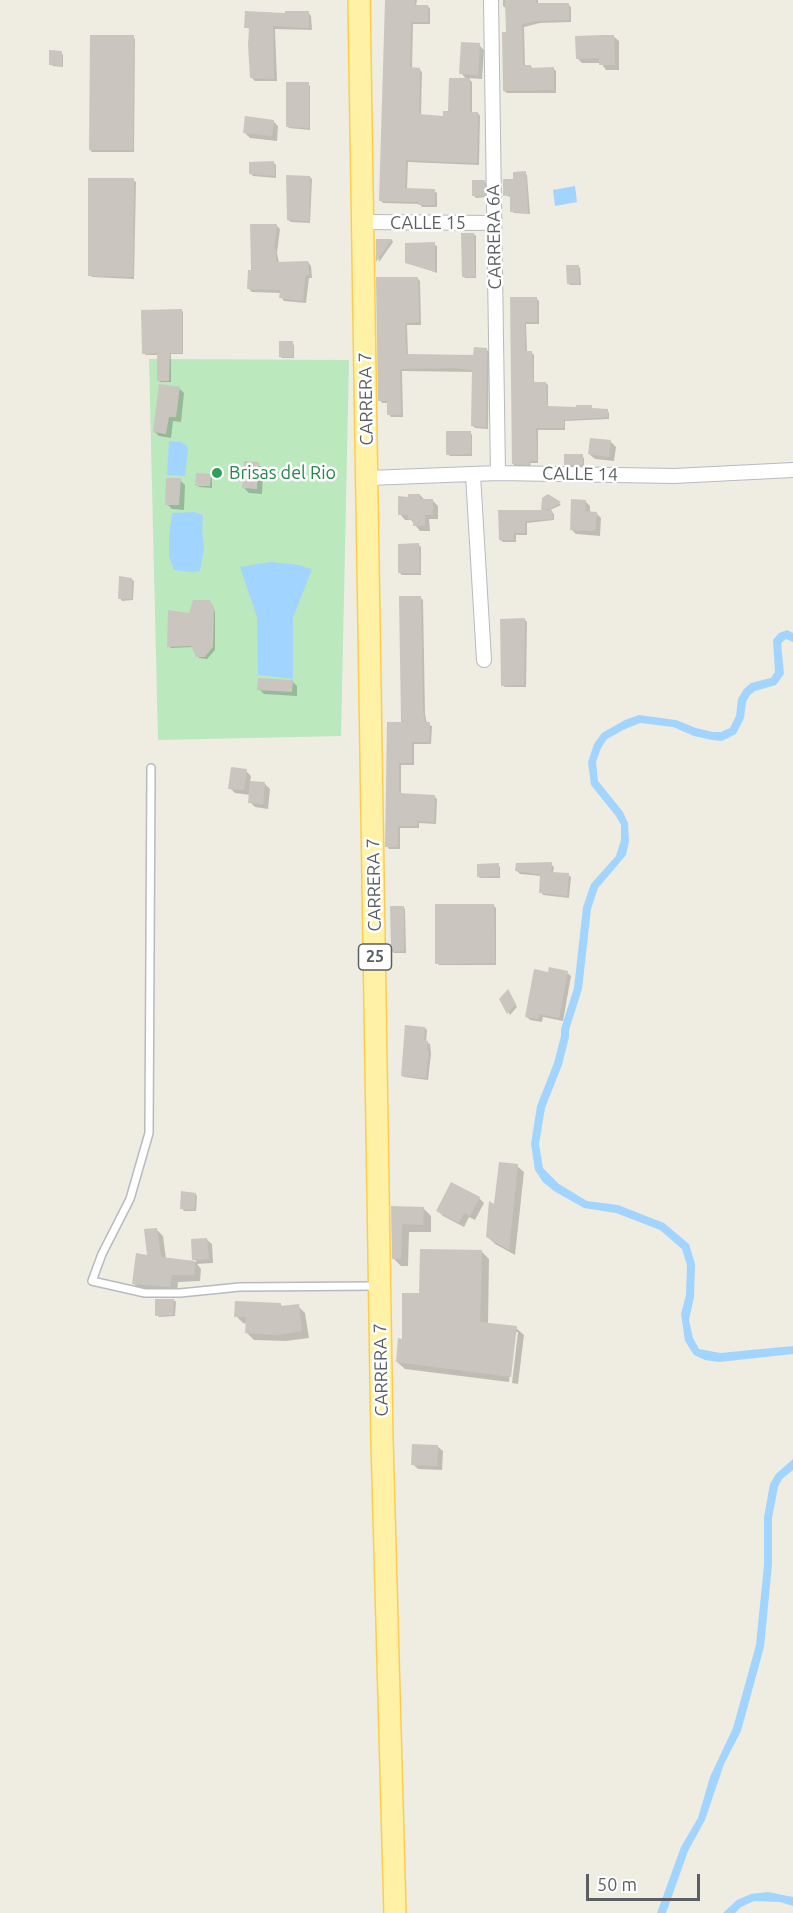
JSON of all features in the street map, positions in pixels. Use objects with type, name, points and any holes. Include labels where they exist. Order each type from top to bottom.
[{"type":"main road","name":"CARRERA 7","points":[[359,0],[380,1286],[395,1913]]},
{"type":"street","name":"CARRERA 6A","points":[[491,0],[498,473]]},
{"type":"street","name":"CALLE 15","points":[[363,222],[493,223]]},
{"type":"street","name":"CALLE 14","points":[[368,478],[498,473],[674,476],[793,470]]},
{"type":"street","points":[[473,475],[484,660]]},
{"type":"lane","points":[[151,768],[149,1133],[130,1199],[102,1254],[93,1281],[145,1293],[180,1293],[240,1287],[380,1286]]},
{"type":"green space","points":[[149,359],[349,360],[341,736],[158,740]]},
{"type":"water","points":[[575,186],[577,202],[555,206],[553,190]]},
{"type":"water","points":[[169,441],[181,442],[188,449],[185,476],[167,475]]},
{"type":"water","points":[[194,512],[203,515],[204,548],[200,571],[174,570],[169,556],[172,513]]},
{"type":"water","points":[[270,562],[299,565],[312,569],[293,618],[293,679],[258,675],[257,617],[240,567]]},
{"type":"water","points":[[787,630],[793,633],[793,642],[786,639],[781,643],[784,674],[776,685],[755,691],[750,695],[746,702],[744,718],[736,734],[722,741],[712,740],[694,736],[673,727],[640,723],[607,739],[601,748],[596,762],[598,781],[623,812],[628,823],[629,841],[626,855],[598,888],[591,909],[582,989],[569,1030],[562,1065],[545,1108],[539,1144],[543,1168],[559,1184],[587,1201],[618,1205],[664,1223],[689,1244],[695,1264],[694,1297],[689,1320],[693,1338],[699,1349],[720,1353],[793,1346],[793,1354],[719,1362],[705,1360],[694,1355],[685,1341],[681,1314],[686,1295],[687,1265],[682,1249],[660,1230],[616,1213],[584,1208],[554,1191],[543,1182],[535,1170],[531,1144],[537,1106],[554,1063],[561,1029],[574,988],[583,907],[591,884],[616,856],[621,840],[621,825],[591,785],[588,762],[594,744],[602,733],[639,715],[676,720],[713,732],[721,732],[730,728],[736,716],[738,699],[744,689],[751,683],[771,678],[775,672],[773,640],[779,633]]},
{"type":"water","points":[[793,1459],[793,1470],[782,1479],[778,1487],[772,1518],[772,1565],[764,1647],[741,1731],[724,1764],[705,1820],[688,1851],[666,1913],[657,1913],[681,1847],[698,1818],[710,1777],[733,1728],[756,1645],[764,1565],[764,1517],[770,1484],[776,1474]]},
{"type":"water","points":[[768,1892],[793,1897],[793,1906],[780,1902],[754,1901],[741,1907],[735,1913],[723,1913],[737,1900],[751,1894]]},
{"type":"building","points":[[385,0],[415,0],[415,5],[428,5],[428,22],[411,22],[410,67],[420,68],[419,114],[443,116],[443,111],[448,111],[449,78],[470,78],[470,112],[478,112],[477,163],[406,160],[405,188],[435,189],[435,205],[418,205],[419,202],[379,201]]},
{"type":"building","points":[[505,0],[569,3],[569,20],[522,24],[523,65],[531,65],[531,68],[554,67],[554,90],[503,91],[502,32],[506,32]]},
{"type":"building","points":[[245,11],[285,13],[285,11],[309,11],[309,28],[273,26],[274,79],[250,78],[249,28],[244,28]]},
{"type":"building","points":[[90,35],[134,35],[133,150],[89,150]]},
{"type":"building","points":[[614,35],[615,65],[599,65],[599,58],[576,59],[575,36]]},
{"type":"building","points":[[461,42],[480,43],[478,75],[459,74]]},
{"type":"building","points":[[49,50],[62,51],[62,66],[49,65]]},
{"type":"building","points":[[286,82],[309,82],[309,128],[286,127]]},
{"type":"building","points":[[245,116],[274,120],[272,136],[243,133]]},
{"type":"building","points":[[274,161],[275,176],[249,174],[249,162]]},
{"type":"building","points":[[526,171],[528,213],[510,212],[510,195],[503,196],[503,179],[513,179],[513,172]]},
{"type":"building","points":[[286,175],[310,176],[309,221],[287,220]]},
{"type":"building","points":[[88,178],[134,178],[133,277],[88,276]]},
{"type":"building","points":[[472,180],[485,180],[485,196],[472,196]]},
{"type":"building","points":[[250,224],[277,224],[274,249],[276,249],[276,262],[308,261],[309,275],[305,277],[303,301],[279,298],[280,290],[247,289],[248,270],[251,270]]},
{"type":"building","points":[[461,233],[474,233],[475,277],[462,277]]},
{"type":"building","points":[[376,239],[392,239],[376,262]]},
{"type":"building","points":[[435,242],[435,272],[405,263],[405,243]]},
{"type":"building","points":[[566,265],[579,265],[579,284],[567,284]]},
{"type":"building","points":[[376,277],[418,277],[419,322],[405,323],[406,354],[473,355],[474,347],[487,348],[486,427],[471,426],[472,370],[400,369],[401,415],[387,415],[387,401],[378,401]]},
{"type":"building","points":[[510,297],[537,297],[537,322],[525,322],[525,351],[532,351],[533,382],[546,382],[547,406],[592,405],[592,408],[608,409],[608,417],[564,420],[564,428],[536,428],[537,461],[529,461],[529,465],[512,464]]},
{"type":"building","points":[[182,309],[182,353],[170,353],[169,381],[157,381],[157,353],[142,354],[141,310]]},
{"type":"building","points":[[279,341],[293,341],[293,357],[279,357]]},
{"type":"building","points":[[159,384],[180,387],[176,417],[169,417],[166,434],[153,432]]},
{"type":"building","points":[[446,431],[471,431],[471,454],[446,455]]},
{"type":"building","points":[[590,438],[611,440],[609,457],[588,454]]},
{"type":"building","points":[[564,454],[583,454],[583,465],[564,465]]},
{"type":"building","points":[[244,461],[259,462],[257,489],[242,488]]},
{"type":"building","points":[[196,473],[211,474],[210,486],[195,486]]},
{"type":"building","points":[[166,478],[181,478],[179,505],[165,505]]},
{"type":"building","points":[[408,494],[420,494],[420,499],[433,499],[433,515],[425,515],[425,526],[413,526],[413,520],[408,519],[408,515],[398,515],[398,496],[408,497]]},
{"type":"building","points":[[548,494],[561,502],[552,508],[541,510],[542,498]]},
{"type":"building","points":[[571,499],[586,500],[585,511],[597,512],[595,531],[570,530]]},
{"type":"building","points":[[498,510],[552,510],[553,519],[525,521],[525,533],[514,533],[514,540],[499,540]]},
{"type":"building","points":[[419,543],[420,573],[398,573],[398,544]]},
{"type":"building","points":[[119,576],[132,578],[132,599],[118,599]]},
{"type":"building","points":[[399,596],[421,596],[423,711],[425,722],[430,722],[429,742],[412,742],[412,763],[399,763],[399,793],[435,795],[434,822],[417,821],[417,826],[398,826],[398,847],[385,847],[387,722],[401,722]]},
{"type":"building","points":[[193,600],[210,600],[214,609],[213,647],[205,657],[196,657],[191,646],[167,647],[168,610],[189,613]]},
{"type":"building","points":[[525,618],[524,685],[501,686],[500,619]]},
{"type":"building","points":[[258,678],[293,680],[292,692],[257,690]]},
{"type":"building","points":[[231,767],[247,769],[244,790],[228,789]]},
{"type":"building","points":[[250,781],[265,782],[263,804],[248,803]]},
{"type":"building","points":[[552,862],[551,872],[569,873],[567,896],[539,893],[540,874],[515,871],[516,863]]},
{"type":"building","points":[[499,863],[499,876],[477,877],[477,864]]},
{"type":"building","points":[[435,904],[494,904],[495,963],[435,964]]},
{"type":"building","points":[[390,906],[404,906],[404,951],[391,952]]},
{"type":"building","points":[[549,967],[568,971],[559,1018],[539,1014],[538,1019],[525,1017],[534,969],[548,972]]},
{"type":"building","points":[[508,989],[516,1004],[507,1014],[499,999]]},
{"type":"building","points":[[405,1025],[425,1027],[424,1040],[428,1041],[427,1051],[429,1051],[426,1078],[401,1076]]},
{"type":"building","points":[[499,1162],[518,1164],[509,1250],[486,1237],[489,1201],[494,1204]]},
{"type":"building","points":[[451,1182],[480,1197],[470,1216],[464,1213],[459,1223],[436,1211]]},
{"type":"building","points":[[181,1191],[196,1193],[194,1210],[180,1209]]},
{"type":"building","points":[[391,1206],[424,1207],[423,1225],[402,1224],[401,1259],[392,1259]]},
{"type":"building","points":[[157,1228],[161,1257],[195,1261],[194,1275],[172,1275],[170,1287],[132,1284],[136,1253],[147,1255],[144,1229]]},
{"type":"building","points":[[207,1238],[209,1259],[192,1260],[191,1239]]},
{"type":"building","points":[[420,1249],[482,1250],[480,1322],[517,1326],[511,1377],[396,1362],[398,1338],[402,1339],[402,1293],[419,1293]]},
{"type":"building","points":[[155,1299],[174,1299],[173,1315],[155,1316]]},
{"type":"building","points":[[235,1301],[281,1303],[281,1306],[299,1304],[302,1331],[278,1335],[245,1333],[246,1317],[234,1317]]},
{"type":"building","points":[[412,1444],[438,1445],[437,1466],[411,1465]]},
{"type":"place","name":"Brisas del Rio","points":[[217,473]]}]
